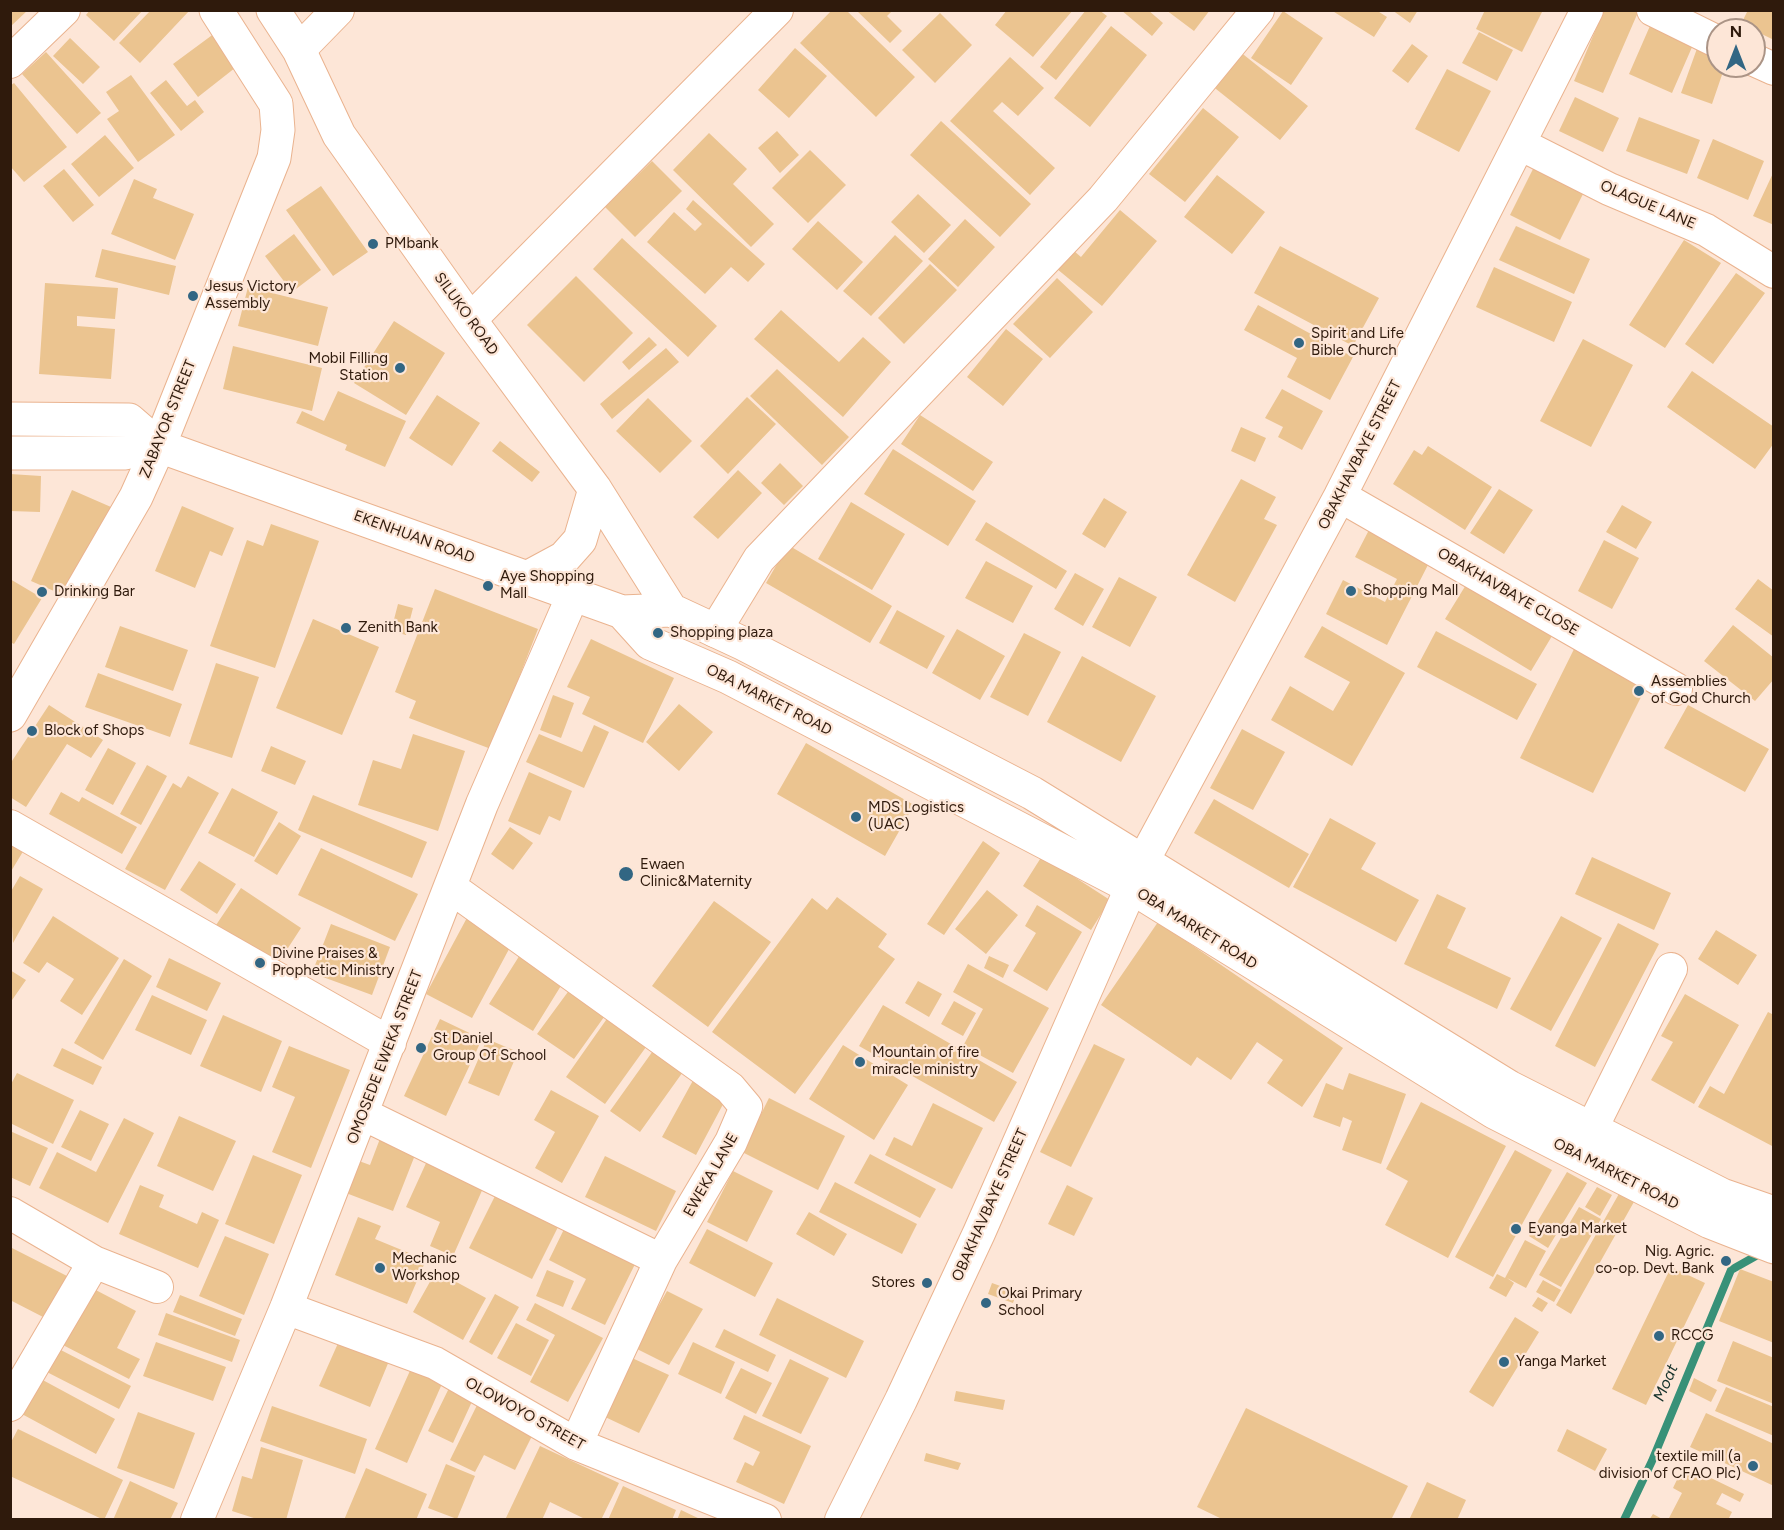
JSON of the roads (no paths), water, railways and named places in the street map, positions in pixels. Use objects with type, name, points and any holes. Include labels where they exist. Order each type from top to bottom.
[{"type":"main road","name":"ZABAYOR STREET","points":[[10,716],[136,497],[159,446],[274,159],[278,130],[276,104],[216,10]]},
{"type":"main road","name":"SILUKO ROAD","points":[[273,10],[299,50],[339,135],[470,320],[595,489],[671,610]]},
{"type":"main road","name":"EKENHUAN ROAD","points":[[10,419],[129,420],[159,446],[573,595],[622,612],[671,610]]},
{"type":"main road","points":[[10,453],[124,453],[159,446]]},
{"type":"main road","points":[[527,578],[564,558],[580,540],[595,489]]},
{"type":"main road","name":"OBA MARKET ROAD","points":[[671,610],[1032,793],[1137,875],[1494,1112],[1710,1222],[1773,1247]]},
{"type":"main road","name":"OBA MARKET ROAD","points":[[622,612],[650,643],[728,677],[1137,875],[1509,1087],[1722,1195],[1773,1212]]},
{"type":"street","points":[[10,62],[64,10]]},
{"type":"street","points":[[299,50],[338,10]]},
{"type":"street","points":[[470,320],[777,10]]},
{"type":"street","points":[[715,631],[759,559],[1103,200],[1258,10]]},
{"type":"street","points":[[1653,10],[1706,36]]},
{"type":"street","name":"OBAKHAVBAYE STREET","points":[[841,1520],[901,1400],[979,1233],[1137,875],[1340,496],[1520,144],[1585,11]]},
{"type":"street","name":"OLAGUE LANE","points":[[1520,144],[1609,189],[1706,230],[1773,272]]},
{"type":"street","name":"OBAKHAVBAYE CLOSE","points":[[1340,496],[1677,689]]},
{"type":"street","name":"OMOSEDE EWEKA STREET","points":[[197,1520],[286,1308],[482,804],[573,595]]},
{"type":"street","points":[[10,826],[390,1042]]},
{"type":"street","name":"EWEKA LANE","points":[[450,887],[730,1088],[746,1107],[731,1142],[661,1260],[576,1444]]},
{"type":"street","points":[[1592,1130],[1671,969]]},
{"type":"street","points":[[363,1114],[661,1260]]},
{"type":"street","points":[[10,1213],[94,1262],[157,1287]]},
{"type":"street","points":[[10,1405],[94,1262]]},
{"type":"street","name":"OLOWOYO STREET","points":[[286,1308],[435,1363],[576,1444],[765,1520]]},
{"type":"waterway","name":"Moat","points":[[1624,1520],[1652,1461],[1731,1270],[1763,1252]]},
{"type":"place","name":"PMbank","points":[[373,244]]},
{"type":"place","name":"Jesus Victory Assembly","points":[[193,296]]},
{"type":"place","name":"Spirit and Life Bible Church","points":[[1299,343]]},
{"type":"place","name":"Mobil Filling Station","points":[[400,368]]},
{"type":"place","name":"Aye Shopping Mall","points":[[488,586]]},
{"type":"place","name":"Shopping Mall","points":[[1351,591]]},
{"type":"place","name":"Drinking Bar","points":[[42,592]]},
{"type":"place","name":"Zenith Bank","points":[[346,628]]},
{"type":"place","name":"Shopping plaza","points":[[658,633]]},
{"type":"place","name":"Assemblies of God Church","points":[[1639,691]]},
{"type":"place","name":"Block of Shops","points":[[32,731]]},
{"type":"place","name":"MDS Logistics (UAC)","points":[[856,817]]},
{"type":"place","name":"Ewaen Clinic&Maternity","points":[[626,874]]},
{"type":"place","name":"Divine Praises & Prophetic Ministry","points":[[260,963]]},
{"type":"place","name":"St Daniel Group Of School","points":[[421,1048]]},
{"type":"place","name":"Mountain of fire miracle ministry","points":[[860,1062]]},
{"type":"place","name":"Eyanga Market","points":[[1516,1229]]},
{"type":"place","name":"Nig. Agric. co-op. Devt. Bank","points":[[1726,1261]]},
{"type":"place","name":"Mechanic Workshop","points":[[380,1268]]},
{"type":"place","name":"Stores","points":[[927,1283]]},
{"type":"place","name":"Okai Primary School","points":[[986,1303]]},
{"type":"place","name":"RCCG","points":[[1659,1336]]},
{"type":"place","name":"Yanga Market","points":[[1504,1362]]},
{"type":"place","name":"textile mill (a division of CFAO Plc)","points":[[1753,1466]]}]
